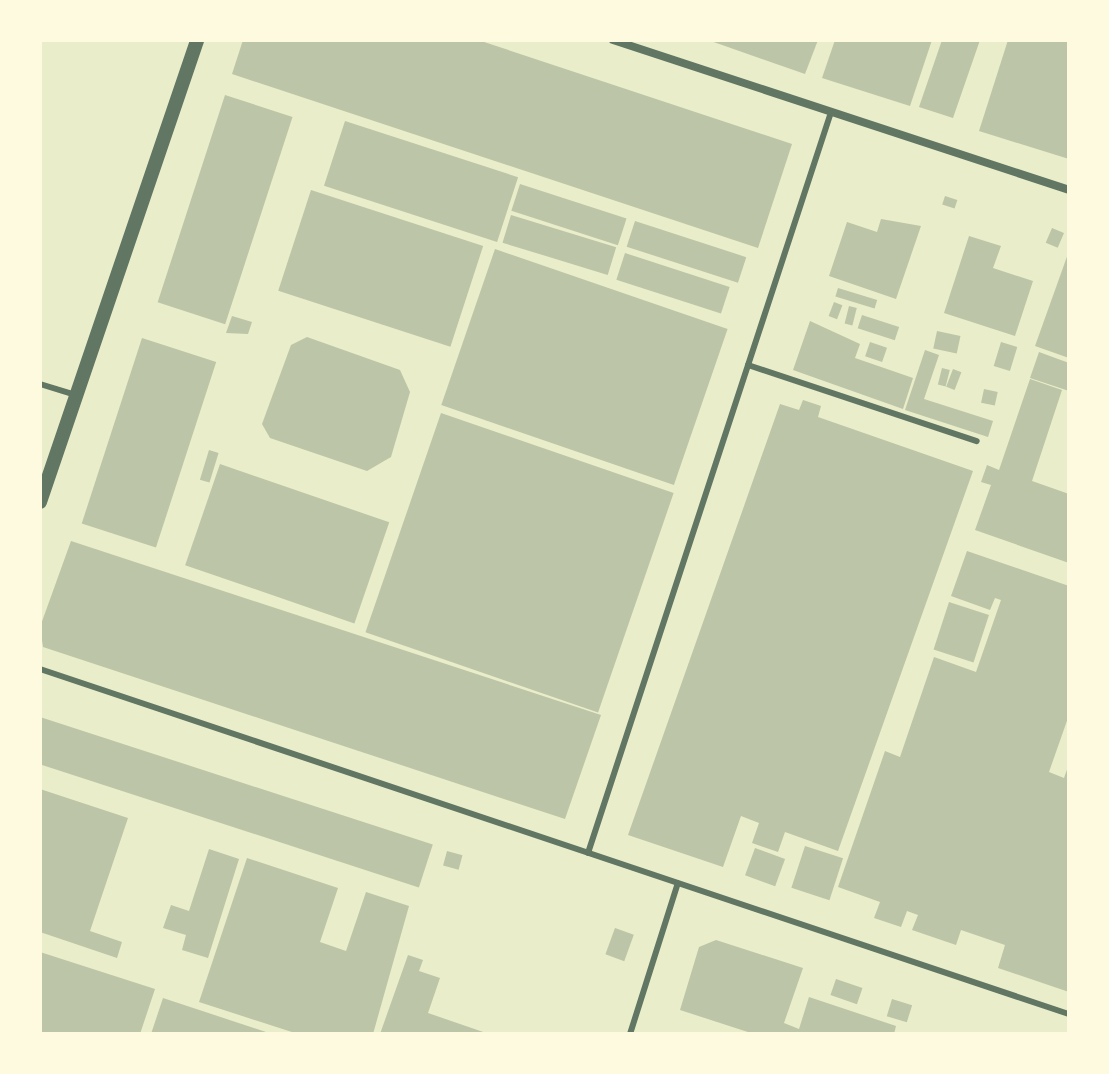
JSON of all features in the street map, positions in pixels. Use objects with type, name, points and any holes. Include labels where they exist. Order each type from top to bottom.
[{"type":"street","points":[[40,502],[197,40]]},
{"type":"street","points":[[613,40],[1069,190]]},
{"type":"lane","points":[[588,853],[831,112]]},
{"type":"lane","points":[[748,365],[977,441]]},
{"type":"lane","points":[[40,384],[76,396]]},
{"type":"lane","points":[[40,669],[1069,1014]]},
{"type":"lane","points":[[630,1034],[678,883]]},
{"type":"building","points":[[243,40],[478,40],[792,144],[758,248],[232,74]]},
{"type":"building","points":[[708,40],[818,40],[805,74]]},
{"type":"building","points":[[835,40],[932,40],[910,106],[822,78]]},
{"type":"building","points":[[942,40],[980,40],[953,118],[919,107]]},
{"type":"building","points":[[1008,40],[1069,40],[1069,159],[979,131]]},
{"type":"building","points":[[225,95],[293,117],[225,324],[158,302]]},
{"type":"building","points":[[345,121],[518,177],[497,242],[324,186]]},
{"type":"building","points":[[520,184],[627,219],[618,245],[511,211]]},
{"type":"building","points":[[311,190],[483,246],[450,347],[278,291]]},
{"type":"building","points":[[945,196],[957,200],[955,209],[942,205]]},
{"type":"building","points":[[511,215],[616,247],[608,275],[503,243]]},
{"type":"building","points":[[881,219],[921,226],[896,299],[829,276],[847,222],[877,232]]},
{"type":"building","points":[[635,221],[746,257],[738,283],[627,247]]},
{"type":"building","points":[[1052,228],[1064,233],[1058,248],[1046,243]]},
{"type":"building","points":[[969,236],[1001,246],[993,268],[1033,281],[1015,336],[944,313]]},
{"type":"building","points":[[495,249],[728,329],[674,485],[441,405]]},
{"type":"building","points":[[1069,251],[1069,358],[1035,346]]},
{"type":"building","points":[[625,253],[730,287],[721,314],[616,280]]},
{"type":"building","points":[[838,288],[877,300],[875,309],[835,297]]},
{"type":"building","points":[[834,302],[842,305],[837,319],[829,316]]},
{"type":"building","points":[[849,306],[857,308],[852,325],[845,323]]},
{"type":"building","points":[[862,315],[899,327],[895,340],[858,328]]},
{"type":"building","points":[[232,316],[252,322],[248,334],[226,333]]},
{"type":"building","points":[[810,321],[860,344],[855,358],[913,378],[903,409],[793,370]]},
{"type":"building","points":[[937,331],[960,336],[957,354],[933,349]]},
{"type":"building","points":[[307,337],[400,370],[410,392],[391,457],[367,471],[270,438],[262,424],[291,345]]},
{"type":"building","points":[[142,338],[216,362],[156,548],[82,523]]},
{"type":"building","points":[[870,342],[887,348],[882,362],[865,356]]},
{"type":"building","points":[[1001,342],[1017,347],[1010,371],[994,366]]},
{"type":"building","points":[[925,350],[939,355],[924,399],[993,421],[988,437],[905,410]]},
{"type":"building","points":[[1039,352],[1069,363],[1069,391],[1030,378]]},
{"type":"building","points":[[942,368],[950,370],[946,386],[938,384]]},
{"type":"building","points":[[953,369],[961,372],[955,390],[946,387]]},
{"type":"building","points":[[1030,379],[1062,390],[1032,481],[1069,494],[1069,563],[975,530],[991,485],[981,482],[987,465],[999,470]]},
{"type":"building","points":[[984,389],[998,392],[995,406],[981,403]]},
{"type":"building","points":[[803,400],[821,406],[818,417],[973,471],[838,851],[785,832],[778,852],[752,843],[759,823],[741,816],[723,867],[628,835],[780,404],[799,410]]},
{"type":"building","points":[[441,413],[674,493],[598,712],[365,632]]},
{"type":"building","points":[[209,450],[219,453],[209,483],[200,480]]},
{"type":"building","points":[[220,464],[389,522],[354,623],[185,565]]},
{"type":"building","points":[[71,541],[601,715],[565,819],[43,647],[40,627]]},
{"type":"building","points":[[967,551],[1069,586],[1069,715],[1049,772],[1064,778],[1069,764],[1069,992],[998,968],[1005,945],[961,930],[956,945],[912,930],[918,915],[907,911],[901,927],[874,918],[880,902],[838,887],[885,751],[900,757],[934,657],[976,672],[1001,600],[995,598],[990,610],[951,596]]},
{"type":"building","points":[[949,602],[989,615],[973,663],[934,650]]},
{"type":"building","points":[[40,717],[433,845],[419,887],[40,764]]},
{"type":"building","points":[[40,789],[128,818],[90,931],[122,942],[117,958],[40,932]]},
{"type":"building","points":[[805,846],[843,858],[829,900],[791,888]]},
{"type":"building","points":[[755,848],[785,859],[775,886],[745,875]]},
{"type":"building","points":[[209,849],[239,859],[208,958],[182,950],[186,935],[163,928],[171,905],[189,911]]},
{"type":"building","points":[[447,851],[462,855],[459,870],[443,865]]},
{"type":"building","points":[[247,858],[338,888],[320,942],[346,951],[366,892],[409,906],[373,1034],[298,1034],[199,1002]]},
{"type":"building","points":[[615,928],[634,935],[624,961],[605,954]]},
{"type":"building","points":[[716,940],[803,968],[784,1023],[799,1029],[809,997],[896,1026],[894,1034],[754,1034],[680,1010],[699,947]]},
{"type":"building","points":[[40,952],[155,989],[140,1034],[40,1034]]},
{"type":"building","points":[[408,955],[423,960],[419,971],[440,978],[428,1013],[489,1034],[380,1034]]},
{"type":"building","points":[[836,979],[862,988],[857,1004],[830,995]]},
{"type":"building","points":[[163,998],[269,1033],[269,1034],[151,1034]]},
{"type":"building","points":[[892,999],[912,1005],[907,1022],[887,1016]]}]
